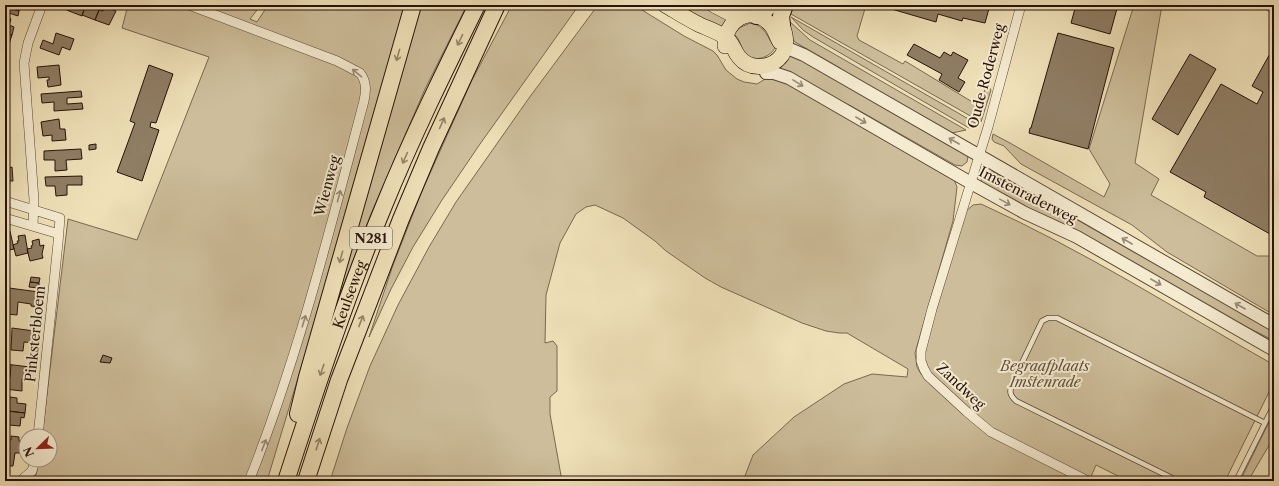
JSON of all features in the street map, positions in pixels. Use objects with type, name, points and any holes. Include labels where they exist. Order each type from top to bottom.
[{"type":"highway","name":"N281","points":[[285,481],[307,377],[413,5]]},
{"type":"highway","name":"Keulseweg","points":[[285,481],[336,330],[383,206],[412,139],[477,5]]},
{"type":"highway","name":"Keulseweg","points":[[306,481],[339,380],[430,148],[497,5]]},
{"type":"highway","points":[[745,10],[762,13],[770,5]]},
{"type":"highway","points":[[784,36],[781,16],[785,5]]},
{"type":"main road","points":[[665,5],[726,42],[731,42],[739,57],[748,64],[754,66],[765,66],[776,61],[783,52],[784,36],[777,38],[770,24],[764,19],[745,10]]},
{"type":"main road","points":[[714,5],[736,16],[745,10]]},
{"type":"main road","points":[[745,10],[727,31],[726,42],[730,60],[740,70],[753,74],[766,73]]},
{"type":"street","points":[[33,226],[34,200],[24,63],[28,43],[42,5]]},
{"type":"street","name":"Wienweg","points":[[189,5],[336,61],[360,73],[366,86],[364,101],[319,271],[266,438],[249,481]]},
{"type":"street","name":"Oude Roderweg","points":[[970,183],[988,127],[1021,5]]},
{"type":"street","points":[[1268,5],[1274,8]]},
{"type":"street","name":"Imstenraderweg","points":[[784,36],[804,54],[1274,325]]},
{"type":"street","name":"Imstenraderweg","points":[[766,73],[774,73],[789,78],[970,183],[1025,213],[1077,237],[1274,350]]},
{"type":"street","name":"Zandweg","points":[[970,183],[921,351],[921,361],[924,369],[928,376],[967,412],[992,432],[1088,481]]},
{"type":"street","points":[[5,201],[33,209]]},
{"type":"street","name":"Pinksterbloem","points":[[33,209],[60,218],[39,428]]},
{"type":"street","points":[[5,218],[59,234]]},
{"type":"street","points":[[20,481],[32,471],[33,468]]},
{"type":"lane","points":[[1178,481],[1016,401],[1011,396],[1010,392],[1012,384],[1042,322],[1048,318],[1057,318],[1265,423]]},
{"type":"lane","points":[[1236,481],[1274,405]]},
{"type":"green space","points":[[128,5],[261,5],[250,19],[257,22],[268,5],[406,5],[267,481],[28,481],[36,475],[37,468],[58,468],[58,428],[43,428],[68,219],[137,240],[209,57],[122,28]]},
{"type":"green space","points":[[420,5],[467,5],[425,89],[371,214],[316,356]]},
{"type":"green space","points":[[512,5],[579,5],[442,200],[413,247],[391,289],[369,337],[393,265],[422,191],[472,80]]},
{"type":"green space","points":[[598,5],[634,5],[684,36],[713,51],[726,70],[737,79],[744,82],[757,84],[767,78],[783,80],[953,177],[957,187],[953,221],[915,353],[917,367],[928,382],[965,414],[1084,481],[743,481],[753,455],[794,417],[844,384],[872,374],[907,377],[908,369],[847,333],[826,331],[802,323],[721,287],[705,278],[666,251],[655,241],[623,218],[595,205],[586,207],[576,214],[560,243],[546,295],[545,343],[553,341],[557,346],[557,391],[550,397],[550,414],[562,481],[330,481],[347,428],[370,366],[398,305],[429,247],[456,202],[529,98]]},
{"type":"green space","points":[[678,5],[709,5],[728,17],[721,29]]},
{"type":"green space","points":[[790,5],[866,5],[857,36],[859,40],[903,64],[905,61],[979,106],[987,84],[991,90],[981,122],[791,14]]},
{"type":"green space","points":[[1134,5],[1162,5],[1135,163],[1159,179],[1151,195],[1257,256],[1271,256],[1274,250],[1274,315],[1167,252],[1132,225],[1021,164],[1004,146],[994,142],[992,139],[993,134],[1104,197],[1110,184],[1089,149]]},
{"type":"green space","points":[[791,17],[977,124],[969,128],[813,37],[803,30]]},
{"type":"green space","points":[[788,20],[810,40],[966,130],[952,133],[861,84],[840,68],[795,42],[791,37]]},
{"type":"green space","points":[[750,23],[760,26],[766,32],[775,48],[765,57],[753,58],[749,56],[743,51],[734,34],[739,28]]},
{"type":"green space","points":[[789,53],[968,156],[967,162],[962,166],[955,165],[851,106],[803,83],[775,66]]},
{"type":"green space","points":[[984,171],[994,172],[1116,242],[1274,329],[1274,341],[1217,314],[1052,221],[981,183],[982,173]]},
{"type":"green space","name":"Begraafplaats Imstenrade","points":[[981,204],[1093,261],[1274,365],[1274,382],[1225,481],[1128,481],[1096,465],[1090,479],[999,433],[934,383],[925,360],[926,345],[964,213],[973,205]]},
{"type":"green space","points":[[1274,412],[1274,437],[1248,481],[1240,481]]},
{"type":"building","points":[[12,5],[21,7],[19,11],[10,8]]},
{"type":"building","points":[[56,5],[71,5],[69,11]]},
{"type":"building","points":[[71,5],[86,5],[82,16],[69,11]]},
{"type":"building","points":[[86,5],[95,5],[94,8],[99,10],[95,20],[82,15]]},
{"type":"building","points":[[889,5],[990,5],[985,23],[963,18],[962,21],[938,14],[936,22],[888,8]]},
{"type":"building","points":[[1076,5],[1118,5],[1110,34],[1071,23]]},
{"type":"building","points":[[105,7],[116,11],[109,25],[95,20],[99,10],[103,11]]},
{"type":"building","points":[[10,8],[19,11],[18,16],[9,13]]},
{"type":"building","points":[[5,17],[11,19],[9,25],[14,27],[12,35],[5,33]]},
{"type":"building","points":[[5,33],[12,35],[9,44],[5,42]]},
{"type":"building","points":[[56,33],[74,39],[70,50],[62,47],[59,55],[40,48],[43,40],[53,44]]},
{"type":"building","points":[[1058,33],[1114,48],[1088,149],[1029,133]]},
{"type":"building","points":[[914,44],[940,58],[944,52],[951,56],[953,52],[968,60],[958,78],[965,82],[959,92],[939,80],[942,74],[907,55]]},
{"type":"building","points":[[1272,50],[1274,51],[1274,227],[1270,234],[1204,197],[1206,192],[1170,172],[1221,84],[1257,104],[1263,92],[1252,86]]},
{"type":"building","points":[[1190,54],[1216,69],[1178,135],[1152,119]]},
{"type":"building","points":[[59,65],[61,85],[48,87],[47,80],[49,80],[49,77],[38,78],[37,67]]},
{"type":"building","points":[[149,65],[173,74],[156,123],[151,122],[150,127],[159,130],[142,181],[117,172],[135,123],[130,121]]},
{"type":"building","points":[[5,91],[7,91],[6,101],[8,101],[8,106],[5,107]]},
{"type":"building","points":[[81,91],[82,97],[67,98],[67,104],[82,103],[83,109],[54,111],[54,102],[42,103],[41,94]]},
{"type":"building","points":[[8,106],[9,116],[5,116],[5,107]]},
{"type":"building","points":[[59,119],[60,129],[65,129],[66,140],[52,141],[52,135],[43,136],[41,122]]},
{"type":"building","points":[[96,144],[96,149],[89,150],[89,145]]},
{"type":"building","points":[[81,149],[82,159],[66,160],[67,170],[55,171],[55,160],[44,160],[44,151]]},
{"type":"building","points":[[12,167],[13,181],[9,181],[10,184],[5,185],[5,169]]},
{"type":"building","points":[[82,176],[82,185],[67,185],[67,195],[56,196],[55,186],[46,186],[45,177]]},
{"type":"building","points":[[10,231],[14,249],[5,251],[5,232]]},
{"type":"building","points":[[25,235],[28,253],[16,256],[13,245],[18,243],[18,236]]},
{"type":"building","points":[[39,239],[40,246],[44,245],[42,254],[43,258],[30,261],[27,249],[32,248],[32,241]]},
{"type":"building","points":[[31,277],[40,278],[39,283],[30,282]]},
{"type":"building","points":[[30,282],[39,283],[39,288],[29,287]]},
{"type":"building","points":[[9,288],[39,292],[37,307],[31,306],[31,304],[18,302],[17,315],[6,314]]},
{"type":"building","points":[[12,328],[34,331],[33,343],[24,342],[23,351],[11,350]]},
{"type":"building","points":[[103,355],[112,358],[110,363],[100,362]]},
{"type":"building","points":[[5,364],[30,367],[28,380],[22,379],[22,391],[5,389],[5,378],[10,378],[11,365]]},
{"type":"building","points":[[10,397],[17,398],[17,403],[26,404],[25,413],[8,411]]},
{"type":"building","points":[[8,411],[25,413],[24,418],[21,417],[20,426],[9,425],[10,419],[7,418]]},
{"type":"building","points":[[11,436],[18,437],[18,453],[15,453],[13,466],[5,466],[5,440],[11,440]]}]
